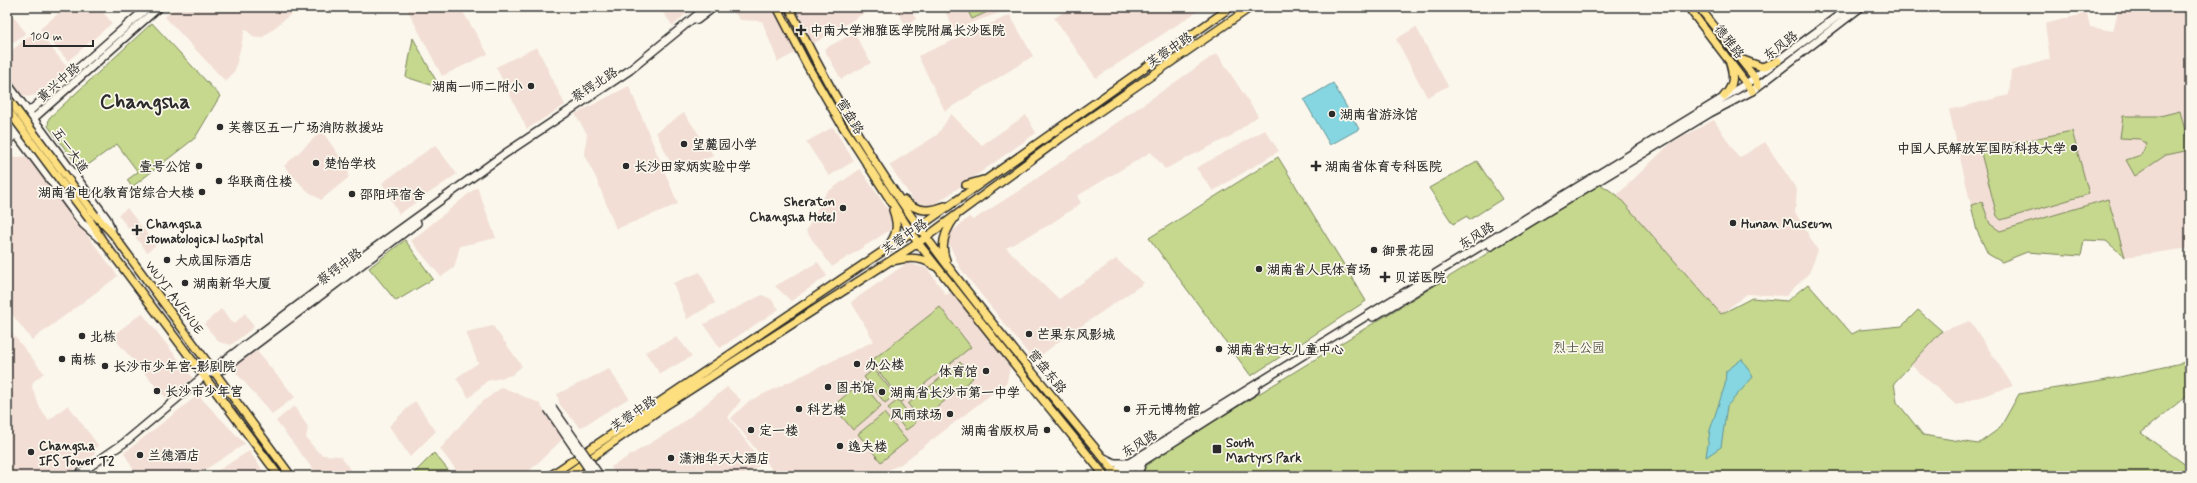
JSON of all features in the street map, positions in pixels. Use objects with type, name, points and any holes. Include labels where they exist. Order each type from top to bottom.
[{"type":"main road","name":"黄兴中路","points":[[8,127],[29,112],[148,7]]},
{"type":"main road","name":"黄兴中路","points":[[7,142],[159,7]]},
{"type":"main road","name":"蔡锷北路","points":[[481,173],[630,70],[707,7]]},
{"type":"main road","name":"蔡锷北路","points":[[481,173],[633,73],[714,7]]},
{"type":"main road","name":"营盘路","points":[[777,7],[824,96],[886,195],[912,233]]},
{"type":"main road","name":"营盘路","points":[[789,7],[831,89],[919,227]]},
{"type":"main road","name":"芙蓉中路","points":[[550,476],[912,233],[1231,7]]},
{"type":"main road","name":"芙蓉中路","points":[[565,476],[668,404],[918,243],[1061,138],[1252,7]]},
{"type":"main road","name":"德雅路","points":[[1688,7],[1747,84],[1755,88],[1756,78],[1699,7]]},
{"type":"main road","name":"东风路","points":[[1121,475],[1132,461],[1724,96],[1747,84],[1850,7]]},
{"type":"main road","name":"东风路","points":[[1108,476],[1121,475],[1143,462],[1268,381],[1710,113],[1755,88],[1861,7]]},
{"type":"main road","points":[[1194,26],[1205,24]]},
{"type":"main road","points":[[1724,96],[1729,90],[1733,79],[1732,71],[1726,56]]},
{"type":"main road","points":[[1741,59],[1762,67],[1778,61]]},
{"type":"main road","name":"五一大道","points":[[7,83],[106,219],[112,233]]},
{"type":"main road","name":"WUYI AVENUE","points":[[7,97],[92,217],[102,240],[197,366],[210,373],[224,384],[291,476]]},
{"type":"main road","name":"WUYI AVENUE","points":[[7,109],[92,217],[112,233],[206,359],[210,373],[279,476]]},
{"type":"main road","points":[[8,127],[16,134],[83,224],[102,240]]},
{"type":"main road","name":"蔡锷中路","points":[[76,476],[124,443],[191,386],[227,362],[355,262],[481,173]]},
{"type":"main road","points":[[966,185],[991,177]]},
{"type":"main road","points":[[894,190],[910,206],[923,211],[934,210],[958,200]]},
{"type":"main road","points":[[881,253],[892,241],[897,229],[895,216],[886,195]]},
{"type":"main road","points":[[950,267],[944,252],[944,236],[955,218],[964,208]]},
{"type":"main road","name":"营盘东路","points":[[919,227],[1034,373],[1104,458],[1121,475]]},
{"type":"main road","name":"营盘东路","points":[[912,233],[941,272],[1105,476]]},
{"type":"main road","points":[[888,263],[903,259],[920,258],[930,263],[941,272]]},
{"type":"main road","points":[[206,359],[216,363],[227,362],[222,373],[224,384]]},
{"type":"main road","points":[[191,386],[199,374],[197,366]]},
{"type":"main road","points":[[594,476],[550,408],[600,476]]},
{"type":"main road","points":[[1104,458],[1118,463],[1132,461]]},
{"type":"main road","points":[[1137,476],[1143,462]]},
{"type":"shaded area","points":[[66,7],[99,7],[112,23],[68,61],[40,29]]},
{"type":"shaded area","points":[[175,7],[293,7],[296,10],[263,37],[255,38],[245,29],[235,70],[226,82],[165,17]]},
{"type":"shaded area","points":[[406,7],[460,7],[488,54],[442,76]]},
{"type":"shaded area","points":[[659,7],[693,7],[673,26]]},
{"type":"shaded area","name":"中南大学湘雅医学院附属长沙医院","points":[[730,7],[769,7],[773,12],[781,7],[874,7],[827,36],[778,62],[762,21],[740,20]]},
{"type":"shaded area","name":"中南大学湘雅医学院附属长沙医院","points":[[895,7],[909,7],[916,19],[906,26]]},
{"type":"shaded area","points":[[943,7],[1016,7],[954,29]]},
{"type":"shaded area","points":[[1072,7],[1195,7],[1198,11],[1096,78],[1054,18]]},
{"type":"shaded area","name":"中国人民解放军国防科技大学","points":[[2119,7],[2190,7],[2190,248],[2125,257],[2106,241],[2084,240],[2081,256],[2027,252],[2002,262],[1988,254],[1977,231],[1949,110],[2009,95],[2011,71],[2050,59],[2045,24],[2087,13],[2090,27],[2113,31]]},
{"type":"shaded area","points":[[7,8],[26,33],[7,47]]},
{"type":"shaded area","points":[[1010,15],[1033,56],[945,111],[918,56]]},
{"type":"shaded area","points":[[1416,27],[1448,86],[1427,97],[1396,39]]},
{"type":"shaded area","points":[[35,32],[39,33],[67,67],[68,71],[41,94],[27,97],[21,94],[7,75],[7,54]]},
{"type":"shaded area","points":[[854,33],[871,63],[841,79],[824,49]]},
{"type":"shaded area","name":"湖南一师二附小","points":[[537,47],[565,105],[527,129],[496,67]]},
{"type":"shaded area","points":[[1217,53],[1258,116],[1231,136],[1165,169],[1151,152],[1077,196],[1081,203],[1049,225],[1006,248],[1059,299],[1116,259],[1144,283],[1058,342],[1034,361],[960,268],[946,237],[969,217],[973,220],[1023,188]]},
{"type":"shaded area","name":"长沙田家炳实验中学","points":[[629,86],[678,204],[616,229],[596,178],[584,155],[587,134],[575,114]]},
{"type":"shaded area","name":"望麓园小学","points":[[684,113],[714,156],[674,170],[656,132]]},
{"type":"shaded area","points":[[951,114],[982,145],[1026,115],[1036,133],[930,208],[914,201],[889,165],[937,135]]},
{"type":"shaded area","points":[[1714,120],[1739,158],[1765,142],[1797,190],[1795,212],[1818,251],[1809,273],[1786,296],[1747,294],[1721,314],[1617,195],[1671,143]]},
{"type":"shaded area","points":[[833,127],[854,161],[829,176],[806,142]]},
{"type":"shaded area","points":[[1265,130],[1279,151],[1213,191],[1196,168]]},
{"type":"shaded area","name":"楚怡学校","points":[[322,131],[349,170],[348,178],[321,200],[306,190],[284,166]]},
{"type":"shaded area","points":[[435,145],[457,174],[399,214],[382,183]]},
{"type":"shaded area","points":[[28,156],[118,276],[32,340],[7,308],[7,158]]},
{"type":"shaded area","points":[[860,169],[891,214],[890,230],[832,267],[806,231],[826,193]]},
{"type":"shaded area","points":[[477,187],[496,238],[460,246],[454,268],[441,277],[411,241]]},
{"type":"shaded area","name":"Changsha stomatological hospital","points":[[127,208],[156,245],[147,252],[118,215]]},
{"type":"shaded area","points":[[818,262],[827,276],[791,301],[775,286]]},
{"type":"shaded area","name":"湖南省长沙市第一中学","points":[[907,263],[927,268],[946,295],[954,290],[1010,366],[1007,382],[901,464],[875,476],[777,476],[731,418],[749,401],[874,341],[851,302]]},
{"type":"shaded area","points":[[700,272],[715,303],[687,319],[673,283]]},
{"type":"shaded area","points":[[762,295],[771,299],[779,309],[720,348],[704,324]]},
{"type":"shaded area","points":[[221,309],[234,324],[245,313],[254,327],[231,345],[219,342],[204,324]]},
{"type":"shaded area","points":[[142,313],[193,378],[166,398],[112,336]]},
{"type":"shaded area","points":[[1970,321],[2013,386],[1956,405],[1911,365],[1942,331]]},
{"type":"shaded area","points":[[493,326],[522,366],[512,375],[487,381],[469,398],[456,378],[478,363],[466,332]]},
{"type":"shaded area","points":[[8,328],[44,373],[33,382],[32,387],[40,408],[49,420],[68,405],[98,445],[94,455],[64,476],[7,476]]},
{"type":"shaded area","points":[[677,337],[692,356],[660,374],[645,352]]},
{"type":"shaded area","points":[[256,350],[295,397],[272,414],[232,368]]},
{"type":"shaded area","points":[[609,369],[629,398],[580,428],[560,405],[557,394]]},
{"type":"shaded area","points":[[502,387],[539,403],[563,439],[524,476],[461,476],[440,449],[477,406]]},
{"type":"shaded area","points":[[727,387],[741,400],[728,417],[763,464],[741,476],[704,476],[692,455],[703,476],[617,476],[611,467],[677,427]]},
{"type":"shaded area","points":[[198,395],[245,444],[195,476],[137,476],[124,453]]},
{"type":"shaded area","points":[[415,401],[436,431],[410,457],[389,426]]},
{"type":"shaded area","points":[[294,406],[308,427],[306,438],[318,452],[323,455],[341,456],[354,476],[318,476],[276,421]]},
{"type":"shaded area","points":[[249,451],[267,476],[211,475]]},
{"type":"green space","points":[[966,7],[998,7],[972,19]]},
{"type":"green space","points":[[152,23],[220,96],[195,138],[132,187],[127,180],[138,172],[117,144],[81,170],[48,126],[49,118]]},
{"type":"green space","points":[[413,38],[440,88],[406,77]]},
{"type":"green space","points":[[2180,111],[2190,150],[2166,155],[2135,176],[2126,160],[2141,155],[2147,144],[2140,139],[2120,138],[2123,116],[2160,116]]},
{"type":"green space","points":[[2072,131],[2089,194],[2001,220],[1997,216],[1981,153],[1985,149]]},
{"type":"green space","name":"湖南省人民体育场","points":[[1278,157],[1366,301],[1251,376],[1149,238]]},
{"type":"green space","points":[[1477,161],[1502,199],[1469,220],[1467,216],[1453,224],[1429,188]]},
{"type":"green space","name":"烈士公园","points":[[1600,184],[1617,195],[1721,314],[1752,298],[1787,301],[1808,284],[1852,334],[1860,330],[1902,326],[1918,310],[1942,331],[1894,383],[1897,402],[1923,435],[1978,444],[2000,428],[2019,394],[2102,381],[2190,361],[2190,393],[2141,433],[2190,468],[2190,476],[1143,476],[1144,468],[1156,457]]},
{"type":"green space","points":[[2108,199],[2125,257],[2106,241],[2084,240],[2081,256],[2027,252],[2002,262],[1988,254],[1977,231],[1971,205],[1982,202],[1990,224],[2000,231]]},
{"type":"green space","points":[[405,240],[433,279],[396,301],[369,268]]},
{"type":"green space","points":[[940,307],[971,347],[902,402],[871,361]]},
{"type":"green space","points":[[960,362],[973,378],[921,420],[908,404]]},
{"type":"green space","points":[[874,369],[895,395],[885,403],[864,377]]},
{"type":"green space","points":[[861,382],[881,406],[853,430],[833,406]]},
{"type":"green space","points":[[898,400],[916,423],[906,430],[888,408]]},
{"type":"green space","points":[[884,413],[907,441],[881,462],[858,434]]},
{"type":"green space","points":[[434,453],[453,476],[411,476]]},
{"type":"water","name":"湖南省游泳馆","points":[[1333,83],[1359,129],[1330,145],[1304,100]]},
{"type":"water","points":[[1742,359],[1753,377],[1727,406],[1721,447],[1706,457],[1710,430],[1725,385],[1726,371]]},
{"type":"place","name":"中南大学湘雅医学院附属长沙医院","points":[[801,30]]},
{"type":"place","name":"湖南一师二附小","points":[[531,86]]},
{"type":"place","name":"湖南省游泳馆","points":[[1332,114]]},
{"type":"place","name":"芙蓉区五一广场消防救援站","points":[[220,127]]},
{"type":"place","name":"望麓园小学","points":[[684,144]]},
{"type":"place","name":"中国人民解放军国防科技大学","points":[[2074,148]]},
{"type":"place","name":"楚怡学校","points":[[316,163]]},
{"type":"place","name":"壹号公馆","points":[[199,166]]},
{"type":"place","name":"长沙田家炳实验中学","points":[[626,166]]},
{"type":"place","name":"湖南省体育专科医院","points":[[1316,166]]},
{"type":"place","name":"华联商住楼","points":[[219,181]]},
{"type":"place","name":"湖南省电化教育馆综合大楼","points":[[202,192]]},
{"type":"place","name":"邵阳坪宿舍","points":[[352,194]]},
{"type":"place","name":"Sheraton Changsha Hotel","points":[[843,208]]},
{"type":"place","name":"Hunan Museum","points":[[1733,223]]},
{"type":"place","name":"Changsha stomatological hospital","points":[[137,230]]},
{"type":"place","name":"御景花园","points":[[1374,250]]},
{"type":"place","name":"大成国际酒店","points":[[167,260]]},
{"type":"place","name":"湖南省人民体育场","points":[[1259,269]]},
{"type":"place","name":"贝诺医院","points":[[1385,277]]},
{"type":"place","name":"湖南新华大厦","points":[[185,283]]},
{"type":"place","name":"芒果东风影城","points":[[1029,334]]},
{"type":"place","name":"北栋","points":[[82,336]]},
{"type":"place","name":"湖南省妇女儿童中心","points":[[1219,349]]},
{"type":"place","name":"南栋","points":[[62,359]]},
{"type":"place","name":"办公楼","points":[[857,364]]},
{"type":"place","name":"长沙市少年宫-影剧院","points":[[105,366]]},
{"type":"place","name":"体育馆","points":[[986,371]]},
{"type":"place","name":"图书馆","points":[[828,387]]},
{"type":"place","name":"长沙市少年宫","points":[[157,391]]},
{"type":"place","name":"湖南省长沙市第一中学","points":[[882,392]]},
{"type":"place","name":"科艺楼","points":[[799,409]]},
{"type":"place","name":"开元博物館","points":[[1127,409]]},
{"type":"place","name":"风雨球场","points":[[950,414]]},
{"type":"place","name":"定一楼","points":[[751,430]]},
{"type":"place","name":"湖南省版权局","points":[[1047,430]]},
{"type":"place","name":"逸夫楼","points":[[840,446]]},
{"type":"place","name":"South Martyrs Park","points":[[1217,449]]},
{"type":"place","name":"Changsha IFS Tower T2","points":[[31,452]]},
{"type":"place","name":"兰德酒店","points":[[140,455]]},
{"type":"place","name":"潇湘华天大酒店","points":[[671,458]]},
{"type":"district","name":"Changsha","points":[[145,101]]}]
